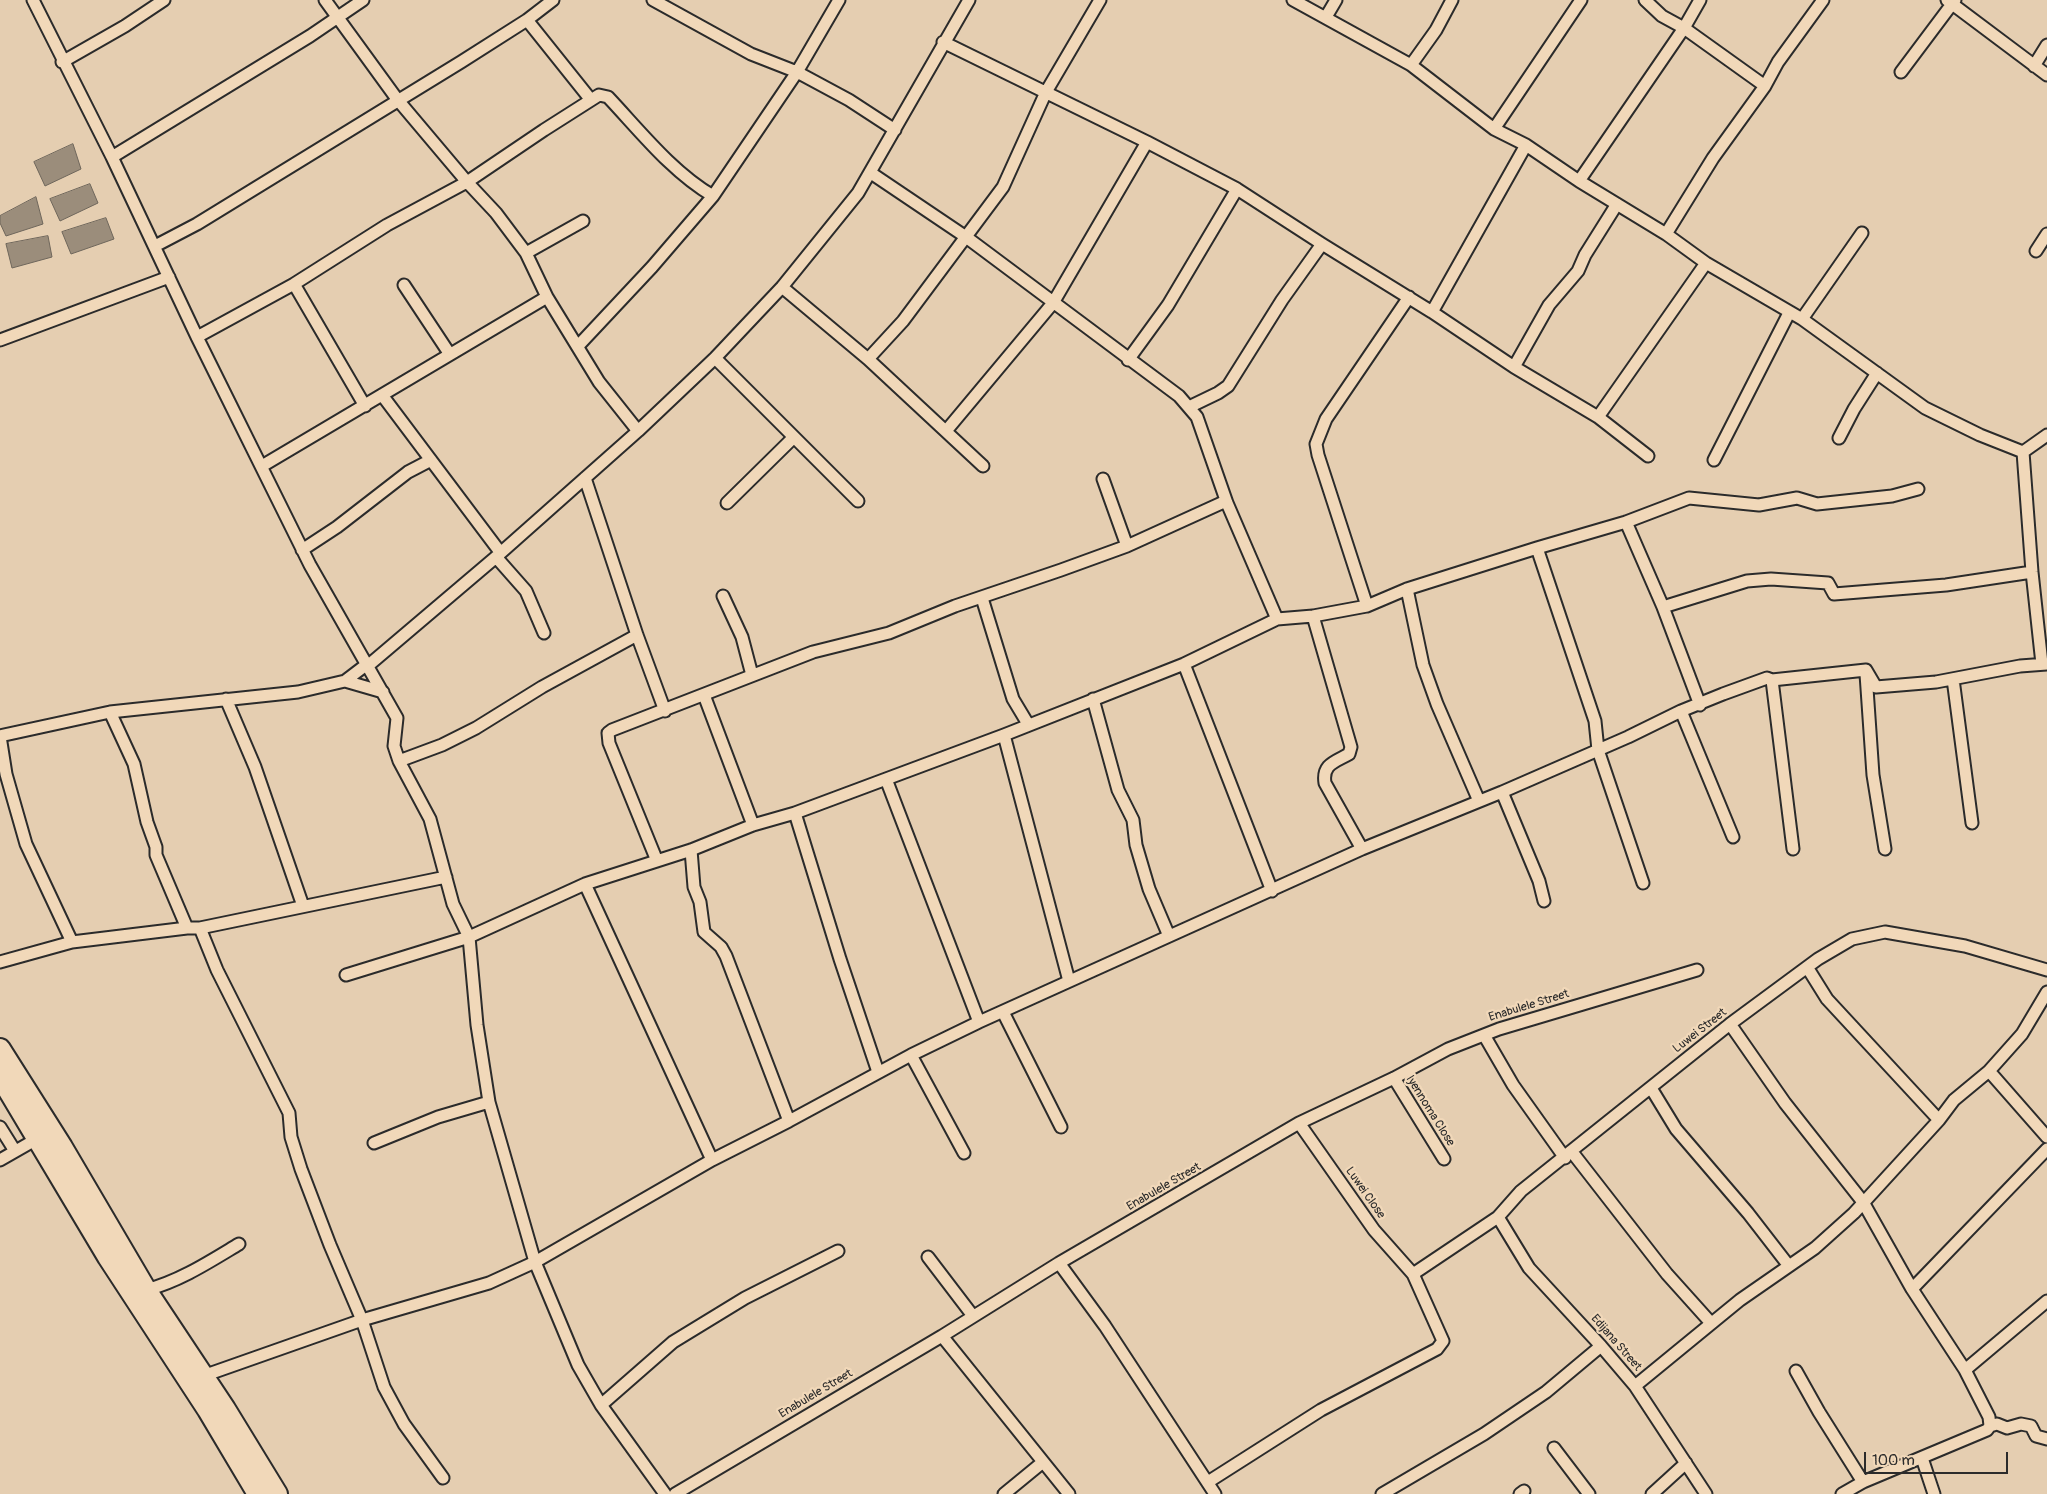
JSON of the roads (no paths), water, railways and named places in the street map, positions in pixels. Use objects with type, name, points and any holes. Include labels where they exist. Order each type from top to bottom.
[{"type":"highway","points":[[0,1049],[108,1257],[208,1410],[258,1494]]},
{"type":"highway","points":[[0,1076],[44,1134],[203,1376],[277,1494]]},
{"type":"street","points":[[33,0],[62,62],[112,158],[302,550],[397,718],[394,746],[399,760],[430,819],[453,904],[469,937],[477,1025],[489,1102],[535,1262],[578,1365],[601,1405],[665,1494]]},
{"type":"street","points":[[62,62],[125,26],[164,0]]},
{"type":"street","points":[[326,0],[397,99],[467,182],[496,213],[526,253],[547,297],[599,382],[638,431]]},
{"type":"street","points":[[112,158],[363,0]]},
{"type":"street","points":[[155,246],[205,219],[397,99],[461,62],[527,20],[553,0]]},
{"type":"street","points":[[653,0],[751,54],[797,72],[849,100],[895,130]]},
{"type":"street","points":[[578,346],[652,267],[713,196],[797,72],[838,0]]},
{"type":"street","points":[[72,942],[26,844],[6,774],[0,736],[110,712],[298,692],[345,681],[370,664],[638,431],[715,358],[782,287],[858,193],[871,173],[968,0]]},
{"type":"street","points":[[868,360],[903,321],[1003,188],[1046,92],[1100,0]]},
{"type":"street","points":[[1293,0],[1411,65],[1494,129],[1526,145],[1579,181],[1666,234],[1706,263],[1802,319],[1925,408],[1980,435],[2023,452]]},
{"type":"street","points":[[1326,17],[1336,0]]},
{"type":"street","points":[[1411,65],[1436,30],[1452,0]]},
{"type":"street","points":[[1494,129],[1581,0]]},
{"type":"street","points":[[1645,0],[1662,16],[1684,28],[1765,86]]},
{"type":"street","points":[[1579,181],[1684,28],[1700,0]]},
{"type":"street","points":[[1666,234],[1714,158],[1765,86],[1778,62],[1823,0]]},
{"type":"street","points":[[1901,72],[1952,1],[2047,75]]},
{"type":"street","points":[[527,20],[591,100]]},
{"type":"street","points":[[943,42],[1147,142],[1237,189],[1432,312],[1514,367],[1598,417],[1648,456]]},
{"type":"street","points":[[2034,66],[2047,45]]},
{"type":"street","points":[[197,336],[294,284],[387,225],[467,182],[599,95],[608,97],[675,166],[700,188],[713,196]]},
{"type":"street","points":[[946,432],[1053,303],[1147,142]]},
{"type":"street","points":[[1432,312],[1526,145]]},
{"type":"street","points":[[871,173],[966,237],[1128,360],[1179,396],[1197,417],[1226,501],[1277,618]]},
{"type":"street","points":[[1128,360],[1168,305],[1237,189]]},
{"type":"street","points":[[1514,367],[1549,305],[1578,271],[1617,204]]},
{"type":"street","points":[[526,253],[583,221]]},
{"type":"street","points":[[1802,319],[1862,233]]},
{"type":"street","points":[[2036,251],[2047,234]]},
{"type":"street","points":[[1189,407],[1228,386],[1282,300],[1322,244]]},
{"type":"street","points":[[1598,417],[1706,263]]},
{"type":"street","points":[[0,340],[169,277]]},
{"type":"street","points":[[294,284],[365,406]]},
{"type":"street","points":[[404,285],[450,354]]},
{"type":"street","points":[[782,287],[868,360],[983,466]]},
{"type":"street","points":[[262,466],[547,297]]},
{"type":"street","points":[[1367,606],[1316,444],[1326,419],[1408,297]]},
{"type":"street","points":[[1714,460],[1789,313]]},
{"type":"street","points":[[715,358],[858,501]]},
{"type":"street","points":[[1839,438],[1854,409],[1877,373]]},
{"type":"street","points":[[382,395],[526,591],[544,633]]},
{"type":"street","points":[[2023,452],[2047,435]]},
{"type":"street","points":[[726,503],[794,437]]},
{"type":"street","points":[[1866,670],[1876,687],[1953,679],[2020,666],[2045,664],[2032,572],[2023,452]]},
{"type":"street","points":[[302,550],[337,527],[408,472],[431,460]]},
{"type":"street","points":[[585,478],[665,711]]},
{"type":"street","points":[[1103,479],[1127,546]]},
{"type":"street","points":[[346,975],[469,937],[585,884],[691,850],[753,825],[795,813],[1004,735],[1184,664],[1277,618],[1314,616],[1367,606],[1407,589],[1626,522],[1689,498],[1758,505],[1798,498],[1817,504],[1892,496],[1918,489]]},
{"type":"street","points":[[656,861],[608,738],[608,733],[612,730],[813,652],[889,633],[955,606],[1127,546],[1226,501]]},
{"type":"street","points":[[1626,522],[1663,607],[1700,705]]},
{"type":"street","points":[[1537,548],[1595,721],[1598,750],[1643,882]]},
{"type":"street","points":[[1663,607],[1747,581],[1771,580],[1828,583],[1834,594],[1946,585],[2032,572]]},
{"type":"street","points":[[1407,589],[1423,664],[1437,704],[1479,801]]},
{"type":"street","points":[[722,596],[742,637],[752,675]]},
{"type":"street","points":[[982,598],[1013,699],[1028,724]]},
{"type":"street","points":[[1314,616],[1351,746],[1349,754],[1326,767],[1324,774],[1325,783],[1362,849]]},
{"type":"street","points":[[399,760],[442,745],[476,728],[542,687],[637,634]]},
{"type":"street","points":[[1184,664],[1272,891]]},
{"type":"street","points":[[203,1376],[362,1320],[489,1283],[535,1262],[712,1160],[789,1122],[878,1072],[979,1022],[1362,849],[1502,792],[1681,711],[1767,678],[1772,680],[1866,670]]},
{"type":"street","points":[[1866,670],[1873,775],[1885,849]]},
{"type":"street","points":[[1953,679],[1972,823]]},
{"type":"street","points":[[1772,680],[1792,849]]},
{"type":"street","points":[[345,681],[383,692]]},
{"type":"street","points":[[704,695],[753,825]]},
{"type":"street","points":[[1093,699],[1118,790],[1133,820],[1136,845],[1149,889],[1169,936]]},
{"type":"street","points":[[226,700],[255,767],[303,906]]},
{"type":"street","points":[[1681,711],[1733,838]]},
{"type":"street","points":[[110,712],[134,764],[147,822],[156,847],[156,856],[186,928]]},
{"type":"street","points":[[1004,735],[1069,981]]},
{"type":"street","points":[[886,779],[979,1022]]},
{"type":"street","points":[[1502,792],[1539,881],[1544,901]]},
{"type":"street","points":[[795,813],[840,959],[878,1072]]},
{"type":"street","points":[[691,850],[694,887],[700,902],[704,932],[721,947],[726,956],[789,1122]]},
{"type":"street","points":[[0,962],[72,942],[186,928],[200,928],[446,877]]},
{"type":"street","points":[[585,884],[712,1160]]},
{"type":"street","points":[[200,928],[217,970],[289,1113],[290,1137],[301,1169],[330,1246],[362,1320],[384,1387],[404,1424],[443,1478]]},
{"type":"street","name":"Luwei Street","points":[[1413,1274],[1498,1217],[1521,1191],[1730,1024],[1807,967],[1852,939],[1886,932],[1966,946],[2047,970]]},
{"type":"street","points":[[1807,967],[1827,1000],[1938,1120]]},
{"type":"street","name":"Enabulele Street","points":[[676,1494],[1059,1264],[1299,1123],[1394,1078],[1448,1049],[1484,1034],[1697,970]]},
{"type":"street","points":[[1635,1386],[1740,1300],[1815,1248],[1863,1202],[1954,1100],[1989,1071],[2022,1034],[2047,992]]},
{"type":"street","points":[[1003,1012],[1061,1127]]},
{"type":"street","points":[[1730,1024],[1784,1104],[1863,1202],[1912,1290],[1965,1370],[1989,1417],[1990,1426]]},
{"type":"street","points":[[1484,1034],[1513,1085],[1568,1155],[1667,1274],[1711,1323]]},
{"type":"street","points":[[911,1055],[964,1153]]},
{"type":"street","points":[[1989,1071],[2047,1137]]},
{"type":"street","name":"Iyennoma Close","points":[[1394,1078],[1444,1158]]},
{"type":"street","points":[[1651,1088],[1676,1129],[1748,1213],[1789,1266]]},
{"type":"street","points":[[374,1143],[438,1116],[489,1102]]},
{"type":"street","name":"Luwei Close","points":[[1208,1482],[1321,1410],[1441,1345],[1442,1337],[1413,1274],[1374,1230],[1299,1123]]},
{"type":"street","points":[[0,1127],[15,1151]]},
{"type":"street","points":[[0,1160],[44,1134]]},
{"type":"street","points":[[1912,1290],[2047,1150]]},
{"type":"street","name":"Edijana Street","points":[[1498,1217],[1529,1268],[1602,1346],[1635,1386],[1706,1494]]},
{"type":"street","points":[[146,1290],[193,1272],[239,1244]]},
{"type":"street","points":[[601,1405],[673,1342],[745,1298],[838,1251]]},
{"type":"street","points":[[928,1257],[973,1316]]},
{"type":"street","points":[[1059,1264],[1105,1326],[1215,1494]]},
{"type":"street","points":[[1965,1370],[2047,1302]]},
{"type":"street","points":[[942,1336],[1069,1494]]},
{"type":"street","points":[[1382,1494],[1484,1434],[1546,1392],[1602,1346]]},
{"type":"street","points":[[1796,1370],[1819,1412],[1863,1482]]},
{"type":"street","points":[[1842,1494],[1863,1482],[1987,1430],[1990,1426],[1997,1424],[2007,1428],[2021,1424],[2031,1426],[2036,1436],[2047,1439]]},
{"type":"street","points":[[1554,1448],[1589,1494]]},
{"type":"street","points":[[1922,1458],[1934,1494]]},
{"type":"street","points":[[1004,1494],[1043,1462]]},
{"type":"street","points":[[1652,1494],[1686,1464]]}]
